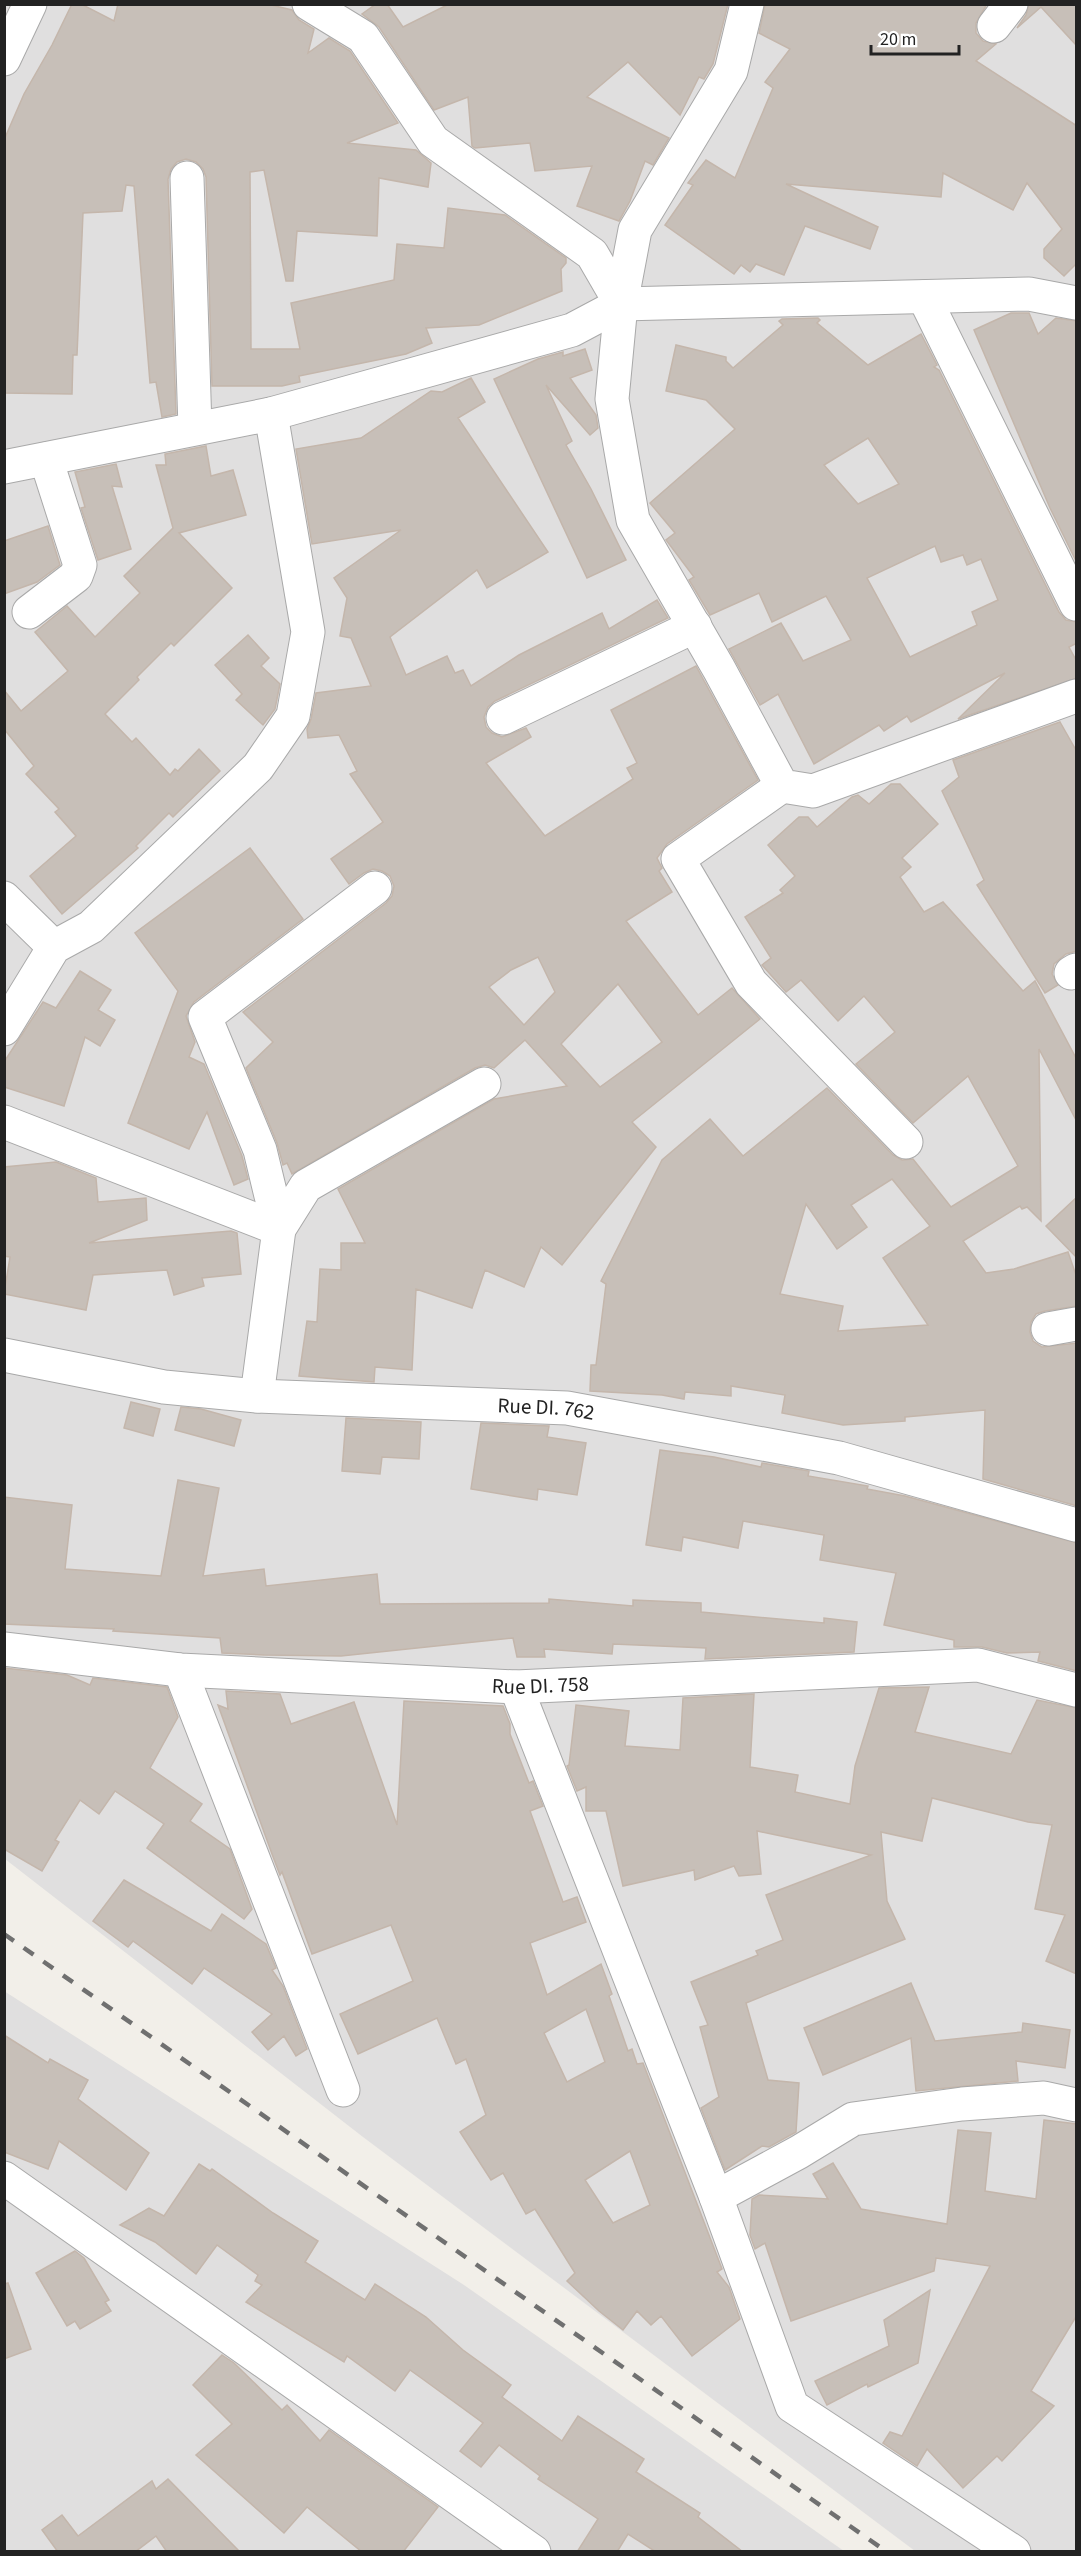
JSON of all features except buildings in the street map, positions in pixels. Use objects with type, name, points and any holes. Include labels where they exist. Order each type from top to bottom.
[{"type":"street","points":[[4,59],[30,4]]},
{"type":"street","points":[[309,4],[363,38],[433,141],[592,254],[621,304]]},
{"type":"street","points":[[747,4],[731,71],[634,230],[621,304],[612,399],[633,520],[695,626],[782,786]]},
{"type":"street","points":[[187,178],[195,428]]},
{"type":"street","points":[[4,467],[271,414],[572,330],[621,304],[1029,294],[1077,303]]},
{"type":"street","points":[[924,297],[1077,604]]},
{"type":"street","points":[[4,1029],[54,946],[91,927],[250,775],[293,716],[308,632],[271,414]]},
{"type":"street","points":[[29,612],[76,576],[80,565],[46,459]]},
{"type":"street","points":[[503,718],[695,626]]},
{"type":"street","points":[[906,1142],[751,983],[678,859],[782,786],[813,791],[1077,696]]},
{"type":"street","points":[[256,1396],[279,1229],[260,1150],[205,1017],[375,888]]},
{"type":"street","points":[[4,898],[54,946]]},
{"type":"street","points":[[279,1229],[306,1186],[484,1084]]},
{"type":"street","points":[[4,1122],[279,1229]]},
{"type":"street","name":"Rue DI. 762","points":[[4,1355],[164,1387],[256,1396],[567,1408],[839,1458],[1077,1525]]},
{"type":"street","name":"Rue DI. 758","points":[[4,1649],[180,1670],[516,1687],[978,1665],[1077,1690]]},
{"type":"street","points":[[180,1670],[343,2090]]},
{"type":"street","points":[[516,1687],[716,2197],[792,2406],[1014,2552]]},
{"type":"street","points":[[716,2197],[799,2152],[853,2119],[962,2104],[1044,2098],[1077,2105]]},
{"type":"street","points":[[4,2178],[534,2552]]},
{"type":"shaded area","points":[[4,5],[1076,5],[1076,2551],[915,2551],[363,2137],[5,1859]]},
{"type":"shaded area","points":[[4,1991],[464,2285],[844,2551],[5,2551]]},
{"type":"railway","points":[[4,1934],[887,2552]]}]
